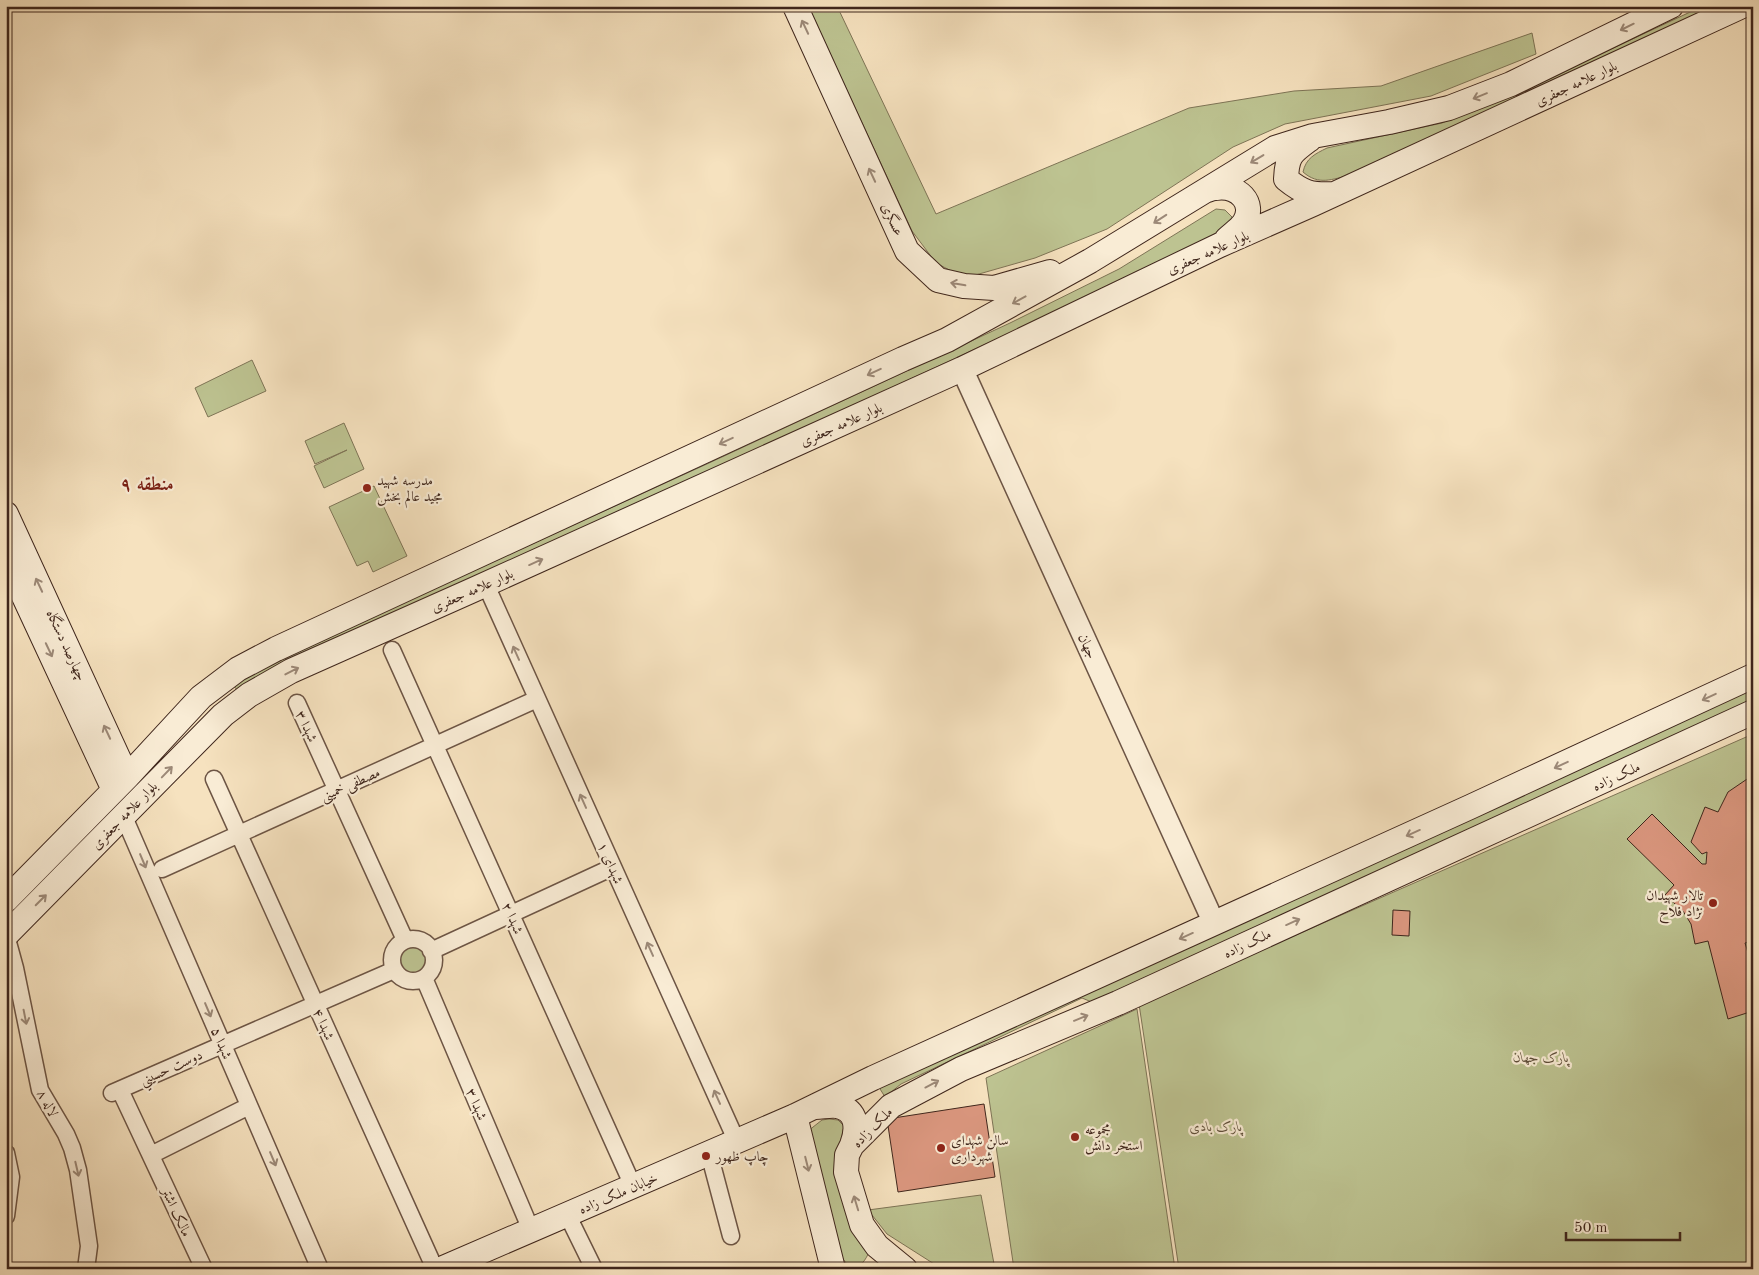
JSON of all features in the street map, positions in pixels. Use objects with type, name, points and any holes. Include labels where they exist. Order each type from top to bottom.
[{"type":"main road","name":"عسگری","points":[[795,6],[907,251],[938,280],[964,286],[994,288],[1090,261]]},
{"type":"main road","name":"بلوار علامه جعفری","points":[[6,900],[121,783],[200,697],[238,668],[947,340],[1090,261],[1200,192],[1275,148],[1313,136],[1389,122],[1449,108],[1511,84],[1671,6]]},
{"type":"main road","name":"بلوار علامه جعفری","points":[[6,935],[211,726],[248,695],[291,671],[962,369],[1220,245],[1336,194],[1742,6]]},
{"type":"main road","points":[[1313,136],[1296,150],[1287,161],[1286,179],[1299,190],[1314,195],[1336,194]]},
{"type":"main road","points":[[1200,192],[1216,188],[1234,190],[1244,196],[1248,204],[1248,214],[1243,224],[1220,245]]},
{"type":"main road","name":"چهارصد دستگاه","points":[[6,514],[121,783]]},
{"type":"main road","name":"چهارصد دستگاه","points":[[6,558],[121,783]]},
{"type":"main road","points":[[806,1112],[873,1078],[1479,803],[1753,676]]},
{"type":"main road","name":"ملک زاده","points":[[905,1269],[876,1257],[862,1225],[846,1172],[847,1156],[852,1144],[891,1106],[961,1068],[1118,1003],[1753,712]]},
{"type":"main road","points":[[873,1078],[871,1086],[873,1093],[880,1102],[891,1106]]},
{"type":"main road","points":[[806,1112],[837,1106],[848,1112],[854,1119],[857,1127],[852,1144]]},
{"type":"main road","points":[[806,1112],[835,1266]]},
{"type":"main road","name":"خیابان ملک زاده","points":[[441,1269],[806,1112]]},
{"type":"street","name":"جهان","points":[[962,369],[1214,922]]},
{"type":"street","name":"شهدای ۱","points":[[486,584],[737,1142]]},
{"type":"street","name":"شهدا ۲","points":[[392,650],[633,1186]]},
{"type":"street","name":"مصطفی خمینی","points":[[162,869],[537,699]]},
{"type":"street","name":"شهدا ۳","points":[[297,703],[405,940]]},
{"type":"street","name":"شهدا ۴","points":[[214,779],[435,1269]]},
{"type":"street","name":"شهدا ۵","points":[[124,816],[320,1269]]},
{"type":"street","points":[[431,951],[613,867]]},
{"type":"street","name":"لاله ۸","points":[[6,935],[15,968],[40,1090],[66,1134],[78,1170],[89,1246],[86,1269]]},
{"type":"street","points":[[405,940],[419,940],[425,943],[431,951],[434,961],[432,968],[424,978],[410,981],[404,979],[394,970],[392,963],[395,950],[405,940]]},
{"type":"street","name":"دوست حسيني","points":[[116,1091],[394,970]]},
{"type":"street","name":"شهدا ۳","points":[[424,978],[531,1230]]},
{"type":"street","name":"مالک اشتر","points":[[116,1091],[151,1155],[204,1269]]},
{"type":"street","points":[[151,1155],[250,1106]]},
{"type":"street","points":[[6,1153],[11,1176],[6,1216]]},
{"type":"street","points":[[709,1153],[731,1236]]},
{"type":"street","points":[[567,1214],[594,1269]]},
{"type":"green space","points":[[808,6],[837,6],[936,214],[1189,108],[1294,91],[1381,86],[1532,33],[1536,54],[1431,96],[1285,124],[1233,147],[1107,229],[1035,258],[965,278],[936,263],[912,231]]},
{"type":"green space","points":[[1703,6],[1727,6],[1351,175],[1332,180],[1320,180],[1303,172],[1309,160],[1327,148],[1442,123],[1532,86]]},
{"type":"green space","points":[[1216,209],[1225,210],[1232,217],[1231,224],[1201,243],[238,691],[233,685],[293,653],[1010,323],[1119,269]]},
{"type":"green space","points":[[252,360],[266,391],[208,417],[195,388]]},
{"type":"green space","points":[[344,423],[364,469],[324,488],[314,466],[347,450],[315,464],[305,441]]},
{"type":"green space","points":[[374,486],[407,556],[373,572],[368,561],[357,566],[329,507]]},
{"type":"green space","points":[[1753,682],[1753,703],[1094,1003],[1082,998],[901,1084],[885,1097],[877,1084]]},
{"type":"green space","name":"پارک جهان","points":[[1753,734],[1753,1269],[1179,1269],[1139,1004]]},
{"type":"green space","points":[[413,941],[426,947],[432,960],[426,973],[413,979],[400,973],[394,960],[400,947]]},
{"type":"green space","name":"مجموعه استخر دانش","points":[[1137,1009],[1175,1269],[1014,1269],[986,1078]]},
{"type":"green space","points":[[822,1120],[838,1120],[844,1126],[837,1156],[869,1252],[863,1262],[856,1267],[848,1265],[841,1255],[808,1131]]},
{"type":"green space","points":[[981,1195],[995,1269],[942,1269],[887,1234],[868,1210]]},
{"type":"building","name":"تالار شهیدان نژاد فلاح","points":[[1753,775],[1753,933],[1752,941],[1745,943],[1753,969],[1753,1011],[1728,1019],[1708,941],[1695,944],[1691,924],[1683,911],[1665,895],[1674,885],[1627,839],[1652,814],[1702,864],[1706,864],[1707,852],[1702,854],[1691,842],[1705,807],[1718,812],[1728,792]]},
{"type":"building","points":[[1393,910],[1410,911],[1409,936],[1392,935]]},
{"type":"building","name":"سالن شهدای شهرداری","points":[[984,1104],[995,1177],[898,1192],[887,1119]]},
{"type":"place","name":"مدرسه شهید مجید عالم بخش","points":[[367,488]]},
{"type":"place","name":"تالار شهیدان نژاد فلاح","points":[[1713,903]]},
{"type":"place","name":"مجموعه استخر دانش","points":[[1075,1137]]},
{"type":"place","name":"سالن شهدای شهرداری","points":[[941,1148]]},
{"type":"place","name":"چاپ ظهور","points":[[706,1156]]},
{"type":"district","name":"منطقه ۹","points":[[147,483]]},
{"type":"park label","name":"پارک بادی","points":[[1216,1126]]}]
